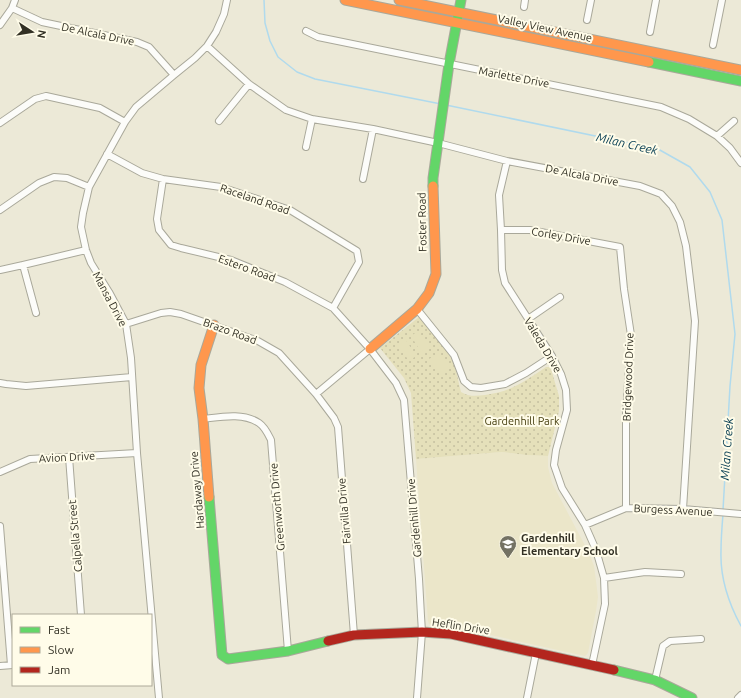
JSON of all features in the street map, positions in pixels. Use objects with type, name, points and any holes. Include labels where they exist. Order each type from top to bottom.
[{"type":"street","points":[[0,25],[12,8],[15,0]]},
{"type":"street","name":"Mansa Drive","points":[[150,614],[131,358],[126,324],[109,292],[91,264],[86,250],[82,227],[83,213],[89,188],[125,122],[136,107],[195,58],[207,46],[214,36],[224,14],[226,0]]},
{"type":"street","name":"Valley View Avenue","points":[[345,0],[741,81]]},
{"type":"street","name":"Valley View Avenue","points":[[399,0],[741,70]]},
{"type":"street","name":"Foster Road","points":[[316,394],[417,309],[429,293],[436,274],[433,178],[449,64],[461,0]]},
{"type":"street","points":[[587,20],[591,0]]},
{"type":"street","points":[[650,32],[656,0]]},
{"type":"street","points":[[713,45],[722,0]]},
{"type":"street","name":"De Alcala Drive","points":[[12,8],[42,22],[137,42],[149,47],[174,75]]},
{"type":"street","name":"Marlette Drive","points":[[306,31],[318,37],[661,107],[690,119],[717,136],[730,148],[741,162]]},
{"type":"street","name":"De Alcala Drive","points":[[207,46],[249,84],[286,110],[312,120],[373,129],[438,143],[507,161],[640,186],[661,194],[672,206],[680,222],[686,246],[695,320],[683,509]]},
{"type":"street","points":[[219,121],[249,84]]},
{"type":"street","points":[[0,122],[36,99],[46,96],[100,108],[125,122]]},
{"type":"street","points":[[306,147],[312,120]]},
{"type":"street","points":[[717,136],[734,121]]},
{"type":"street","points":[[363,179],[373,129]]},
{"type":"street","name":"Raceland Road","points":[[107,154],[142,173],[164,179],[221,187],[290,210],[358,251],[359,262],[334,308]]},
{"type":"street","name":"Valeda Drive","points":[[507,161],[499,195],[502,270],[506,283],[552,356],[561,374],[566,390],[567,410],[556,450],[554,465],[562,488],[585,525],[596,550],[604,578],[605,604],[592,665]]},
{"type":"street","points":[[0,210],[38,183],[54,177],[67,178],[89,188]]},
{"type":"street","name":"Estero Road","points":[[164,179],[157,219],[159,230],[172,245],[231,260],[285,282],[334,308],[370,349]]},
{"type":"street","name":"Corley Drive","points":[[501,230],[530,230],[620,246]]},
{"type":"street","name":"Bridgewood Drive","points":[[620,246],[624,289],[631,335],[626,415],[626,508]]},
{"type":"street","points":[[0,270],[86,250]]},
{"type":"street","points":[[23,265],[36,312]]},
{"type":"street","points":[[528,319],[560,297]]},
{"type":"street","points":[[417,309],[454,356],[464,381],[471,387],[481,388],[505,384],[526,373],[552,356]]},
{"type":"street","name":"Brazo Road","points":[[126,324],[161,313],[170,312],[181,314],[258,341],[279,353],[316,394]]},
{"type":"street","name":"Hardaway Drive","points":[[214,325],[201,365],[200,388],[222,655]]},
{"type":"street","name":"Gardenhill Drive","points":[[370,349],[396,383],[404,400],[422,632],[417,698]]},
{"type":"street","points":[[0,383],[26,386],[132,377]]},
{"type":"street","name":"Fairvilla Drive","points":[[316,394],[334,418],[338,427],[354,636]]},
{"type":"street","name":"Greenworth Drive","points":[[203,419],[235,416],[246,418],[258,422],[267,431],[272,440],[288,651]]},
{"type":"street","name":"Avion Drive","points":[[0,472],[30,459],[138,453]]},
{"type":"street","name":"Calpella Street","points":[[69,457],[81,614]]},
{"type":"street","name":"Burgess Avenue","points":[[585,525],[626,508],[683,509],[741,514]]},
{"type":"street","points":[[0,526],[12,665],[0,666]]},
{"type":"street","points":[[604,578],[645,572],[681,574]]},
{"type":"street","name":"Heflin Drive","points":[[222,655],[228,659],[288,651],[354,636],[422,632],[451,634],[655,680],[692,698]]},
{"type":"street","points":[[655,680],[663,646],[670,641],[701,639]]},
{"type":"street","name":"Mansa Drive","points":[[152,640],[160,698]]},
{"type":"street","points":[[527,698],[536,653]]},
{"type":"street","points":[[738,698],[741,694]]},
{"type":"shaded area","name":"Gardenhill Elementary School","points":[[502,452],[548,456],[548,467],[552,483],[589,553],[594,566],[598,597],[588,653],[585,656],[468,630],[429,624],[416,459]]},
{"type":"green space","name":"Gardenhill Park","points":[[419,317],[450,356],[456,371],[461,392],[464,394],[479,396],[494,394],[510,389],[546,367],[551,369],[559,396],[559,411],[548,456],[502,452],[416,459],[411,393],[404,378],[380,348]]},
{"type":"green space","points":[[418,331],[429,347],[421,352],[411,336]]},
{"type":"green space","points":[[406,340],[416,356],[409,361],[398,345]]},
{"type":"green space","points":[[438,353],[450,368],[440,375],[429,359]]},
{"type":"waterway","name":"Milan Creek","points":[[264,0],[265,23],[270,41],[278,57],[297,72],[315,79],[441,104]]},
{"type":"waterway","name":"Milan Creek","points":[[446,105],[658,149],[690,167],[710,192],[722,220],[735,334],[730,386],[723,510]]},
{"type":"waterway","name":"Milan Creek","points":[[723,514],[721,546],[722,571],[729,600],[741,626]]},
{"type":"traffic: fast","points":[[433,186],[449,64],[461,0]]},
{"type":"traffic: fast","points":[[649,62],[741,81]]},
{"type":"traffic: fast","points":[[209,497],[222,655],[228,659],[288,651],[328,641]]},
{"type":"traffic: fast","points":[[614,670],[655,680],[692,698]]},
{"type":"traffic: slow","points":[[345,0],[649,62]]},
{"type":"traffic: slow","points":[[399,0],[741,70]]},
{"type":"traffic: slow","points":[[370,349],[417,309],[429,293],[436,274],[433,186]]},
{"type":"traffic: slow","points":[[209,497],[199,388],[201,365],[214,325]]},
{"type":"traffic: jam","points":[[328,641],[354,635],[422,632],[451,634],[614,670]]},
{"type":"place","name":"Gardenhill Elementary School","points":[[508,559]]}]
